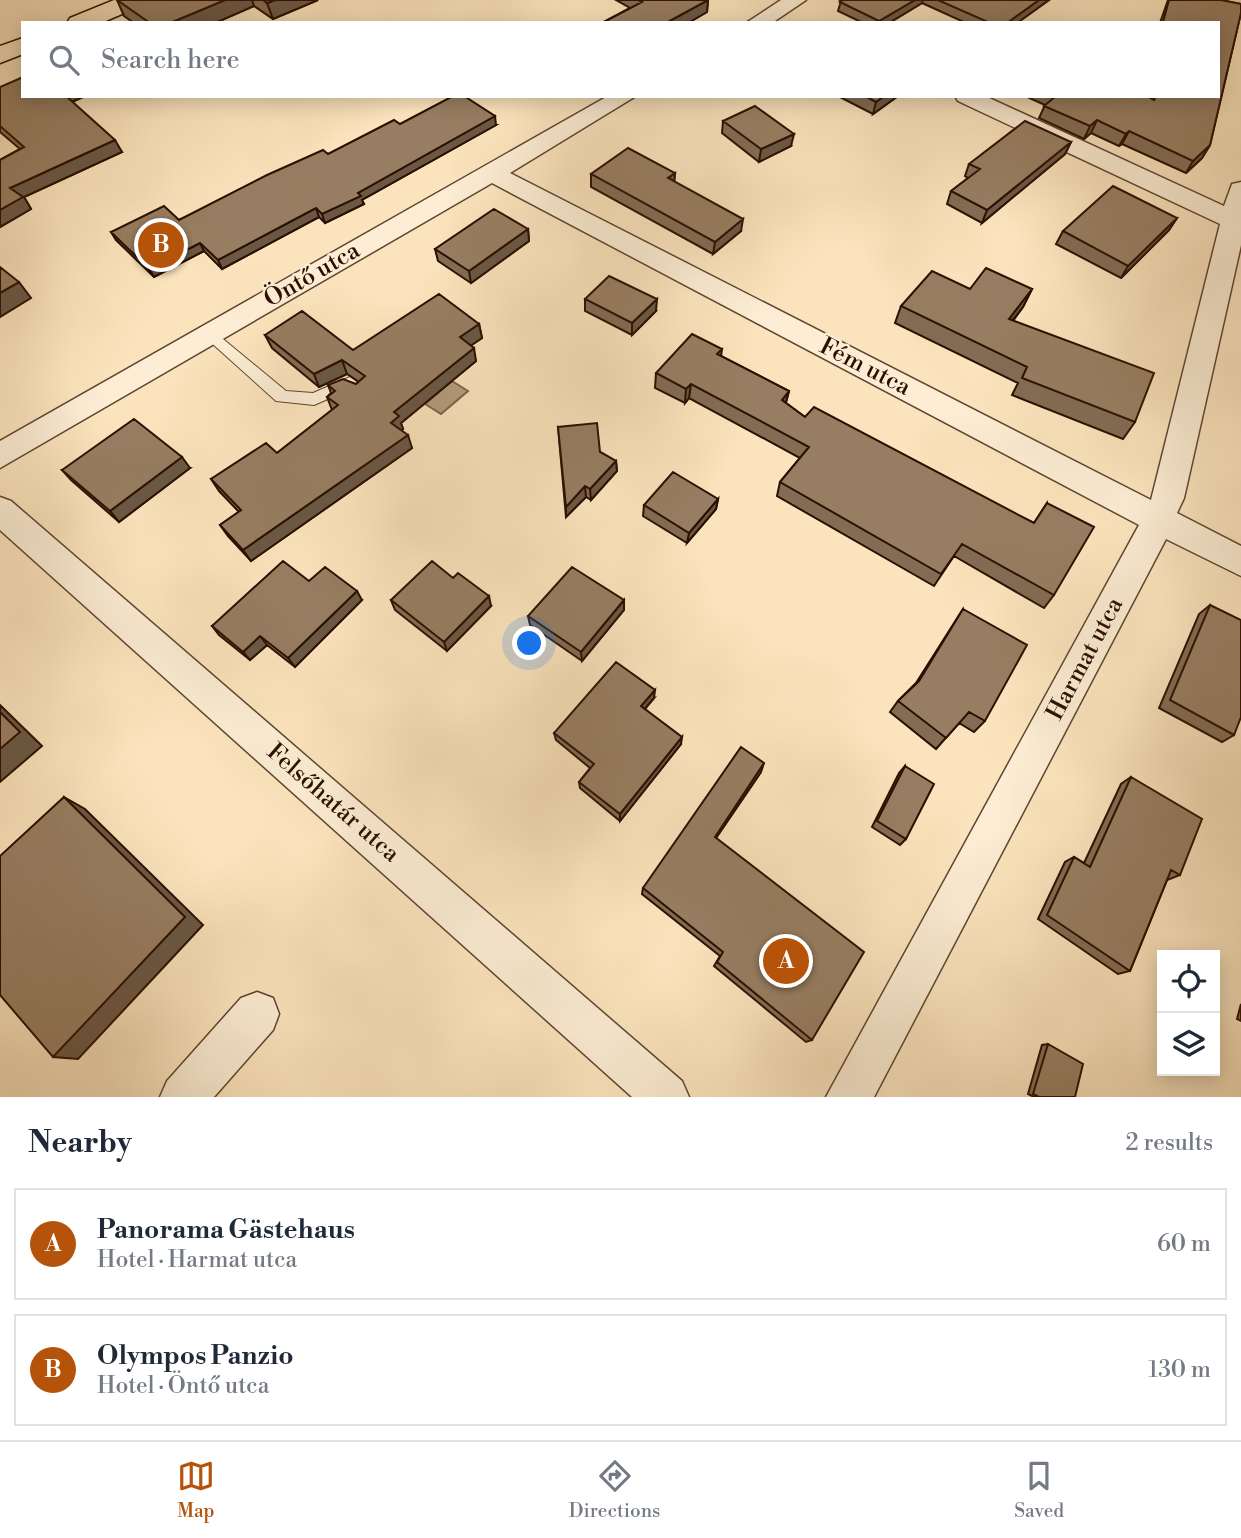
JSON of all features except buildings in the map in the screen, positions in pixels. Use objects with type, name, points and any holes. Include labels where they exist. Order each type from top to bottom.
[{"type":"main road","points":[[84,21],[135,0]]},
{"type":"main road","points":[[0,55],[21,47]]},
{"type":"street","points":[[761,21],[793,9]]},
{"type":"street","name":"Öntő utca","points":[[0,456],[621,98]]},
{"type":"street","points":[[971,98],[1239,213]]},
{"type":"street","name":"Fém utca","points":[[489,172],[1241,562]]},
{"type":"street","name":"Harmat utca","points":[[849,1097],[1159,519],[1168,498],[1239,213]]},
{"type":"street","name":"Felsőhatár utca","points":[[0,510],[666,1097]]},
{"type":"street","points":[[183,1097],[257,1014]]},
{"type":"lane","points":[[211,334],[282,397],[314,399],[332,393],[348,382],[359,389]]},
{"type":"shaded area","points":[[452,381],[468,391],[441,414],[425,404]]},
{"type":"place","name":"Olympos Panzio","points":[[161,245]]},
{"type":"place","name":"Panorama Gästehaus","points":[[786,961]]}]
